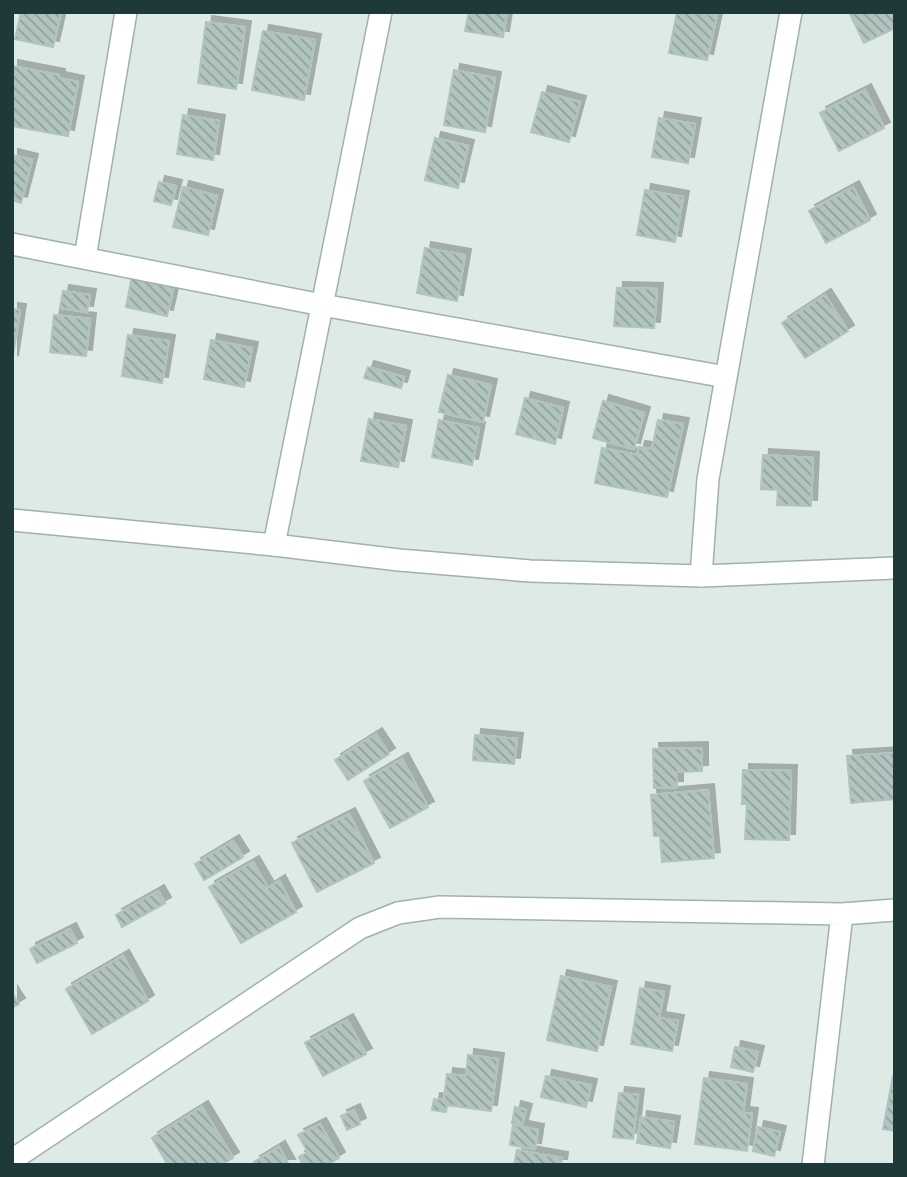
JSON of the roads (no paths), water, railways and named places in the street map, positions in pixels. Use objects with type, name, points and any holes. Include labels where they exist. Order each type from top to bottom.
[{"type":"street","points":[[85,258],[126,12]]},
{"type":"street","points":[[274,545],[381,12]]},
{"type":"street","points":[[701,576],[708,479],[791,12]]},
{"type":"street","points":[[12,244],[322,305],[726,377]]},
{"type":"street","points":[[12,520],[530,571],[701,576],[895,568]]},
{"type":"street","points":[[12,1160],[360,928],[398,913],[440,907],[842,914],[895,910]]},
{"type":"street","points":[[813,1165],[842,914]]}]
